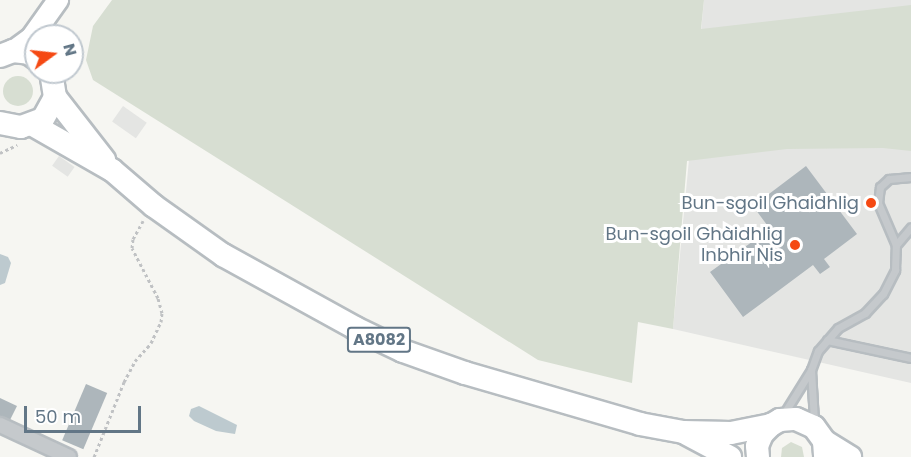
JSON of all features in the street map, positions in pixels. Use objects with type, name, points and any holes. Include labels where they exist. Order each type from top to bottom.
[{"type":"main road","points":[[44,24],[58,0]]},
{"type":"main road","points":[[6,54],[24,42]]},
{"type":"main road","points":[[6,54],[24,53]]},
{"type":"main road","name":"A8082","points":[[53,84],[55,97],[112,170],[153,206],[223,255],[384,342],[465,373],[640,424],[683,432],[731,433],[796,419],[821,442],[850,457]]},
{"type":"main road","points":[[33,125],[48,112],[55,97]]},
{"type":"main road","name":"A8082","points":[[0,124],[13,127],[33,125],[112,170]]},
{"type":"main road","points":[[758,457],[760,440],[776,423]]},
{"type":"main road","name":"A8082","points":[[683,432],[730,457]]},
{"type":"street","points":[[0,425],[69,457]]},
{"type":"lane","points":[[776,423],[811,370],[818,351],[827,340],[838,328],[865,313],[883,294],[895,270],[896,245],[878,203],[880,187],[889,178],[911,177]]},
{"type":"lane","points":[[896,245],[911,228]]},
{"type":"lane","points":[[827,340],[911,358]]},
{"type":"lane","points":[[811,370],[821,442]]},
{"type":"path","points":[[94,457],[124,382],[135,361],[151,343],[162,314],[158,298],[132,248],[133,239],[147,214]]},
{"type":"shaded area","points":[[112,0],[704,0],[701,29],[911,5],[911,151],[883,148],[787,149],[687,161],[673,329],[638,322],[632,383],[538,360],[93,80],[86,60],[93,26]]},
{"type":"shaded area","name":"Bun-sgoil Ghàidhlig Inbhir Nis","points":[[704,0],[911,0],[911,383],[673,329]]},
{"type":"shaded area","points":[[12,77],[24,77],[24,84],[32,85],[32,97],[24,105],[12,105],[4,97],[4,85]]},
{"type":"shaded area","points":[[123,106],[147,123],[136,138],[112,122]]},
{"type":"shaded area","points":[[59,156],[75,167],[68,177],[52,166]]},
{"type":"shaded area","points":[[0,254],[8,257],[11,263],[5,283],[0,285]]},
{"type":"shaded area","points":[[199,406],[237,425],[235,434],[216,431],[194,421],[189,416],[191,409]]},
{"type":"shaded area","points":[[791,442],[802,447],[804,457],[781,457],[782,448]]},
{"type":"building","points":[[806,166],[857,234],[824,259],[830,267],[820,274],[813,265],[743,317],[710,272],[770,229],[753,206]]},
{"type":"building","points":[[86,384],[107,393],[83,449],[62,440]]},
{"type":"building","points":[[0,398],[17,406],[10,420],[0,416]]},
{"type":"place","name":"Bun-sgoil Ghaidhlig","points":[[871,203]]},
{"type":"place","name":"Bun-sgoil Ghàidhlig Inbhir Nis","points":[[795,245]]}]
